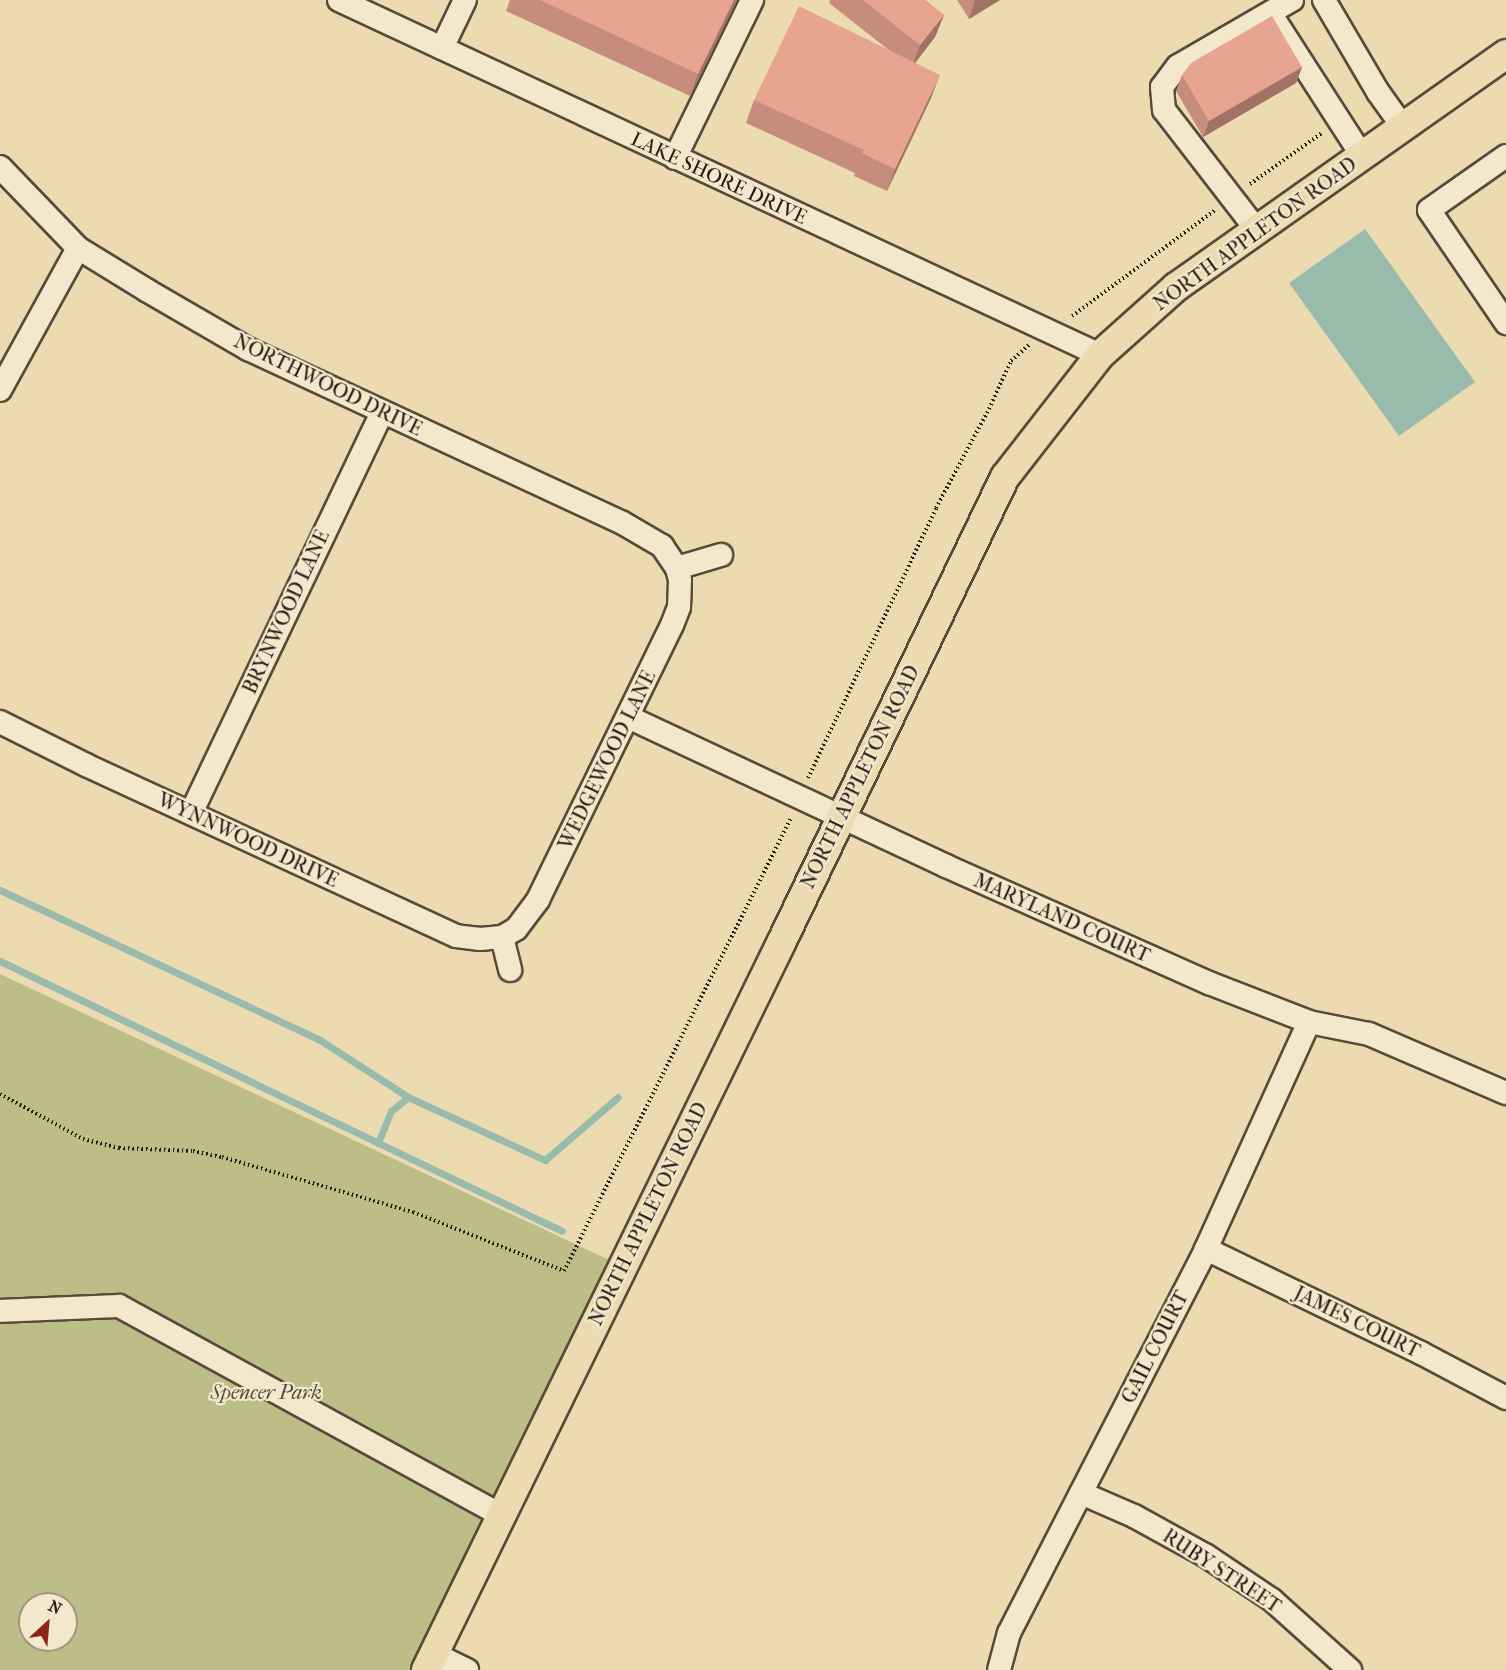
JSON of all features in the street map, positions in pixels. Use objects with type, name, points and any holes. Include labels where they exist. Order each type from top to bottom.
[{"type":"main road","name":"NORTH APPLETON ROAD","points":[[430,1662],[1005,477],[1100,355],[1176,287],[1506,54]]},
{"type":"street","name":"LAKE SHORE DRIVE","points":[[339,0],[1100,355]]},
{"type":"street","points":[[441,48],[465,0]]},
{"type":"street","points":[[675,158],[752,0]]},
{"type":"street","points":[[1256,229],[1164,110],[1162,87],[1178,66],[1292,0]]},
{"type":"street","points":[[1324,0],[1378,92],[1402,127]]},
{"type":"street","points":[[1270,13],[1362,156]]},
{"type":"street","points":[[1506,156],[1429,210],[1506,323]]},
{"type":"street","name":"NORTHWOOD DRIVE","points":[[0,167],[78,248],[248,348],[621,522],[662,546],[677,568]]},
{"type":"street","points":[[0,390],[78,248]]},
{"type":"street","name":"BRYNWOOD LANE","points":[[190,813],[382,411]]},
{"type":"street","points":[[677,568],[721,555]]},
{"type":"street","name":"WEDGEWOOD LANE","points":[[502,937],[516,929],[538,900],[628,717],[679,608],[680,580],[677,568]]},
{"type":"street","name":"MARYLAND COURT","points":[[628,717],[1065,920],[1209,983],[1309,1022],[1369,1034],[1506,1093]]},
{"type":"street","name":"WYNNWOOD DRIVE","points":[[0,722],[456,936],[480,939],[502,937]]},
{"type":"street","points":[[502,937],[510,970]]},
{"type":"street","name":"GAIL COURT","points":[[999,1670],[1009,1633],[1206,1249],[1309,1022]]},
{"type":"street","name":"JAMES COURT","points":[[1206,1249],[1421,1353],[1506,1398]]},
{"type":"street","points":[[0,1311],[120,1306],[502,1516]]},
{"type":"street","name":"RUBY STREET","points":[[1081,1493],[1134,1516],[1205,1555],[1272,1600],[1350,1670]]},
{"type":"street","points":[[430,1662],[467,1670]]},
{"type":"green space","name":"Spencer Park","points":[[0,974],[622,1266],[427,1670],[0,1670]]},
{"type":"shaded area","points":[[1365,229],[1475,382],[1399,436],[1289,283]]},
{"type":"building","points":[[540,0],[734,0],[698,74]]},
{"type":"building","points":[[863,0],[925,0],[944,15],[920,45]]},
{"type":"building","points":[[799,6],[940,75],[895,169],[862,153],[864,150],[754,100]]},
{"type":"building","points":[[1272,16],[1302,67],[1209,121],[1182,75],[1191,63]]},
{"type":"waterway","points":[[0,890],[320,1040],[408,1097],[545,1160],[618,1097]]},
{"type":"waterway","points":[[0,961],[562,1231]]},
{"type":"waterway","points":[[378,1143],[391,1111],[408,1097]]}]
